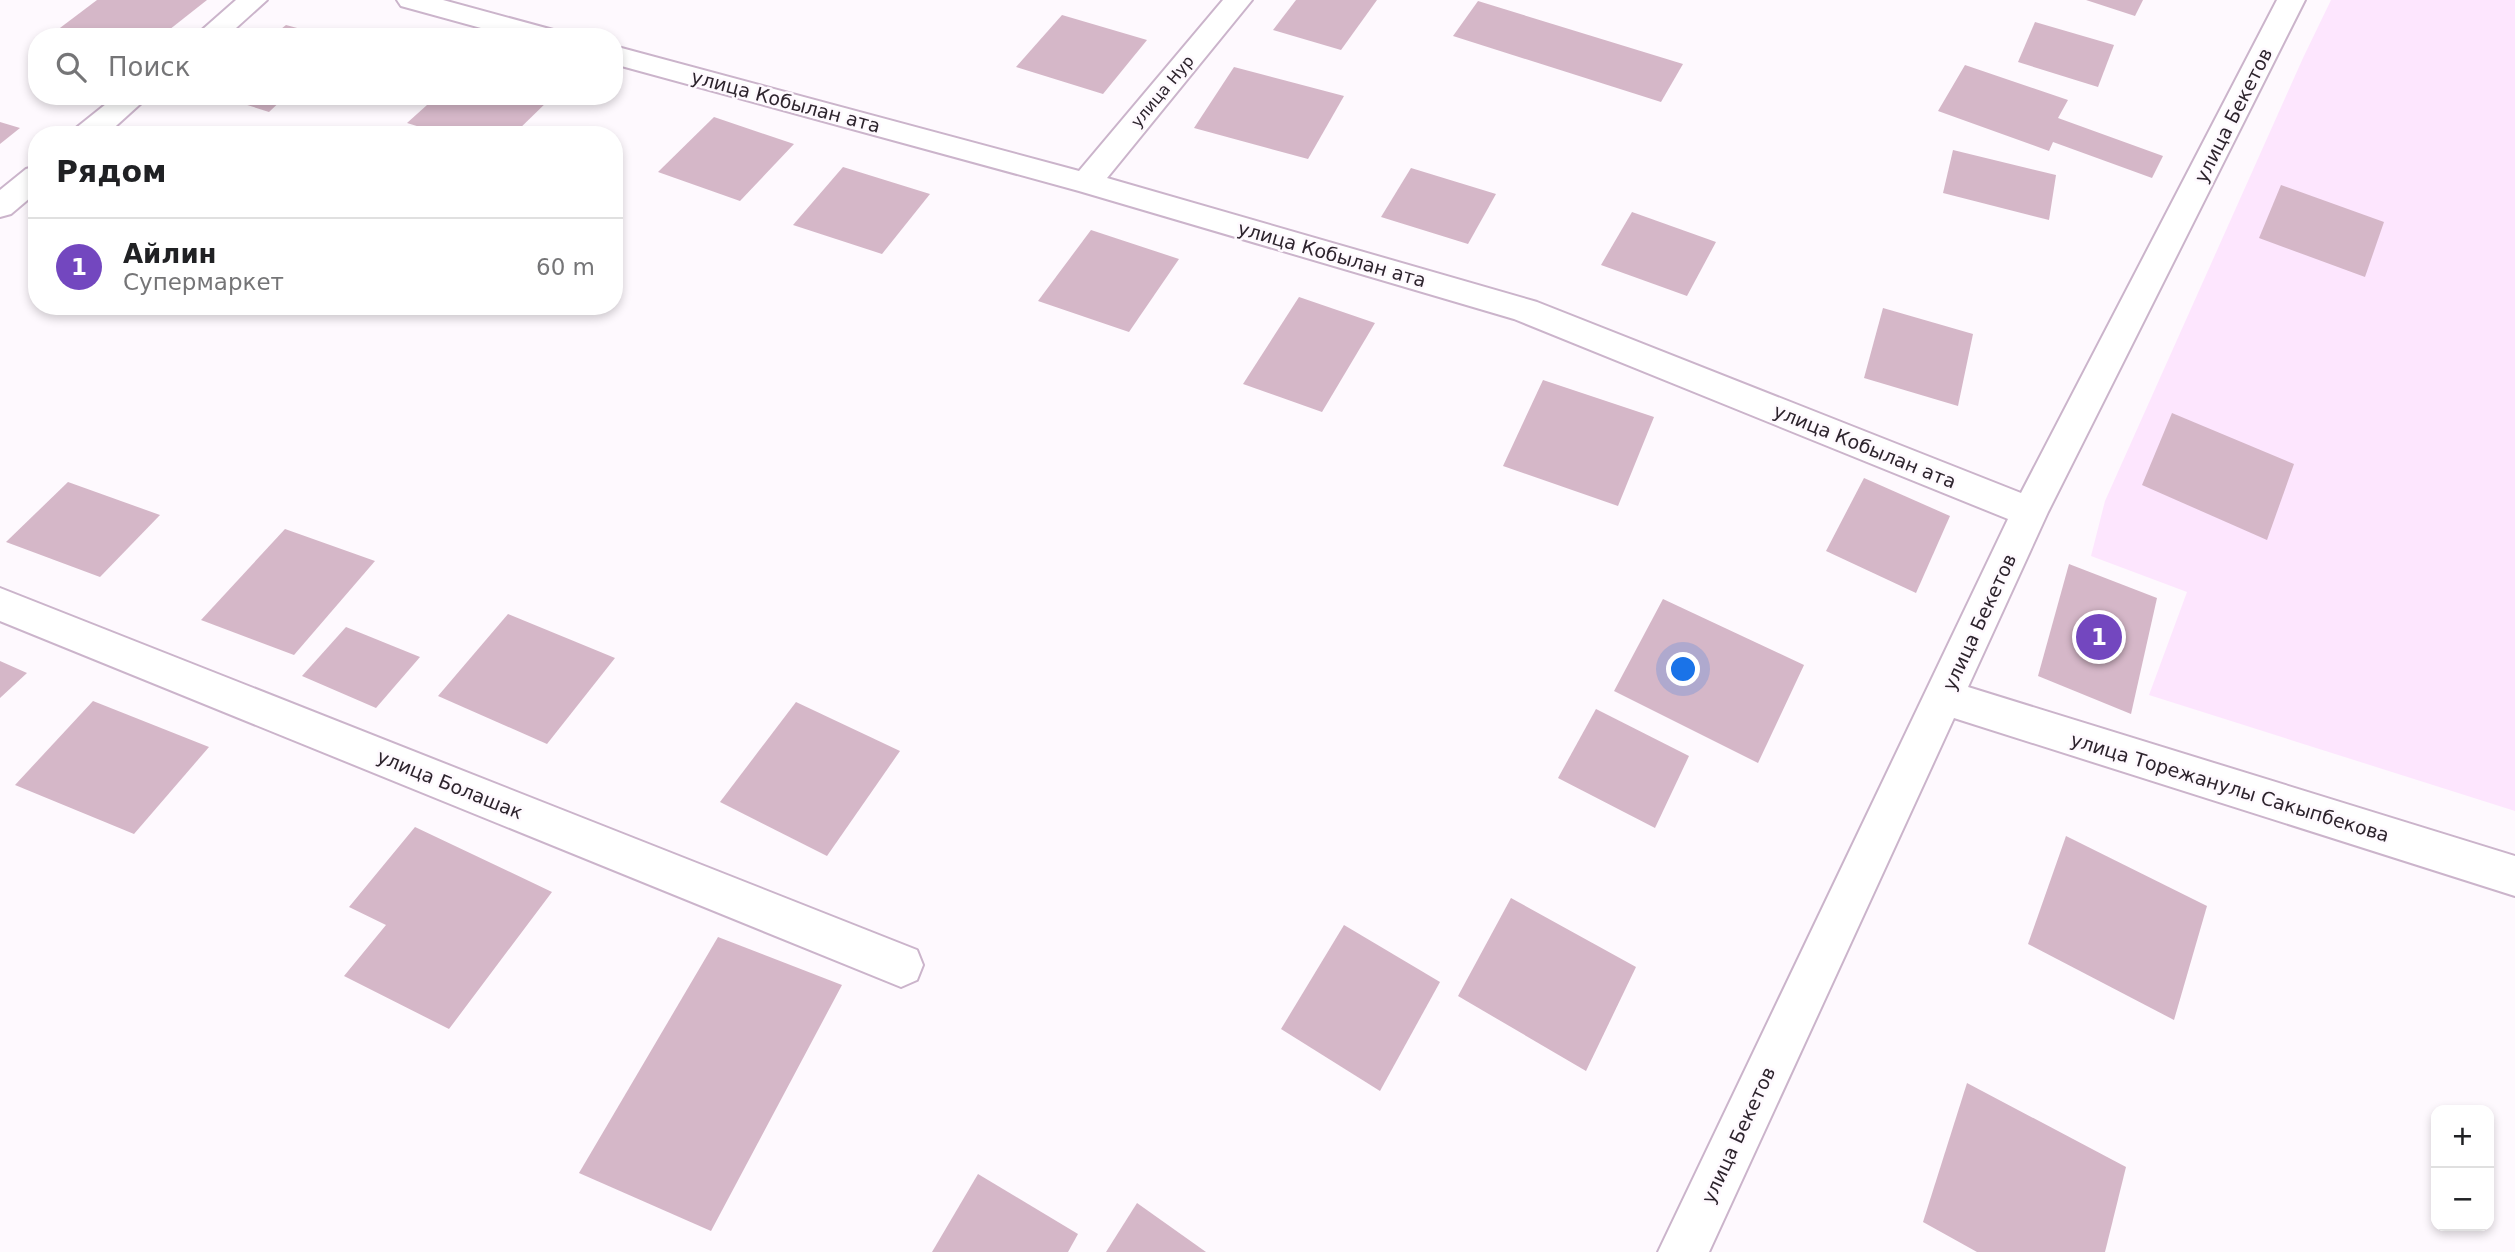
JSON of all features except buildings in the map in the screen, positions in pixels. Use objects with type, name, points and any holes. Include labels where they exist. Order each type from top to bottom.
[{"type":"street","points":[[219,28],[253,0]]},
{"type":"street","points":[[411,0],[514,28]]},
{"type":"street","name":"улица Нур","points":[[1086,183],[1238,0]]},
{"type":"street","name":"улица Бекетов","points":[[1683,1252],[2031,512],[2291,0]]},
{"type":"street","name":"улица Кобылан ата","points":[[623,57],[1086,183],[1525,310],[2031,512]]},
{"type":"street","points":[[98,126],[124,105]]},
{"type":"street","points":[[0,206],[28,183]]},
{"type":"street","name":"улица Болашак","points":[[0,604],[901,965]]},
{"type":"street","name":"улица Торежанулы Сакыпбекова","points":[[1944,697],[2515,876]]},
{"type":"shaded area","points":[[2331,0],[2515,0],[2515,811],[2149,695],[2187,592],[2091,556],[2105,501]]},
{"type":"place","name":"Айлин","points":[[2099,637]]}]
